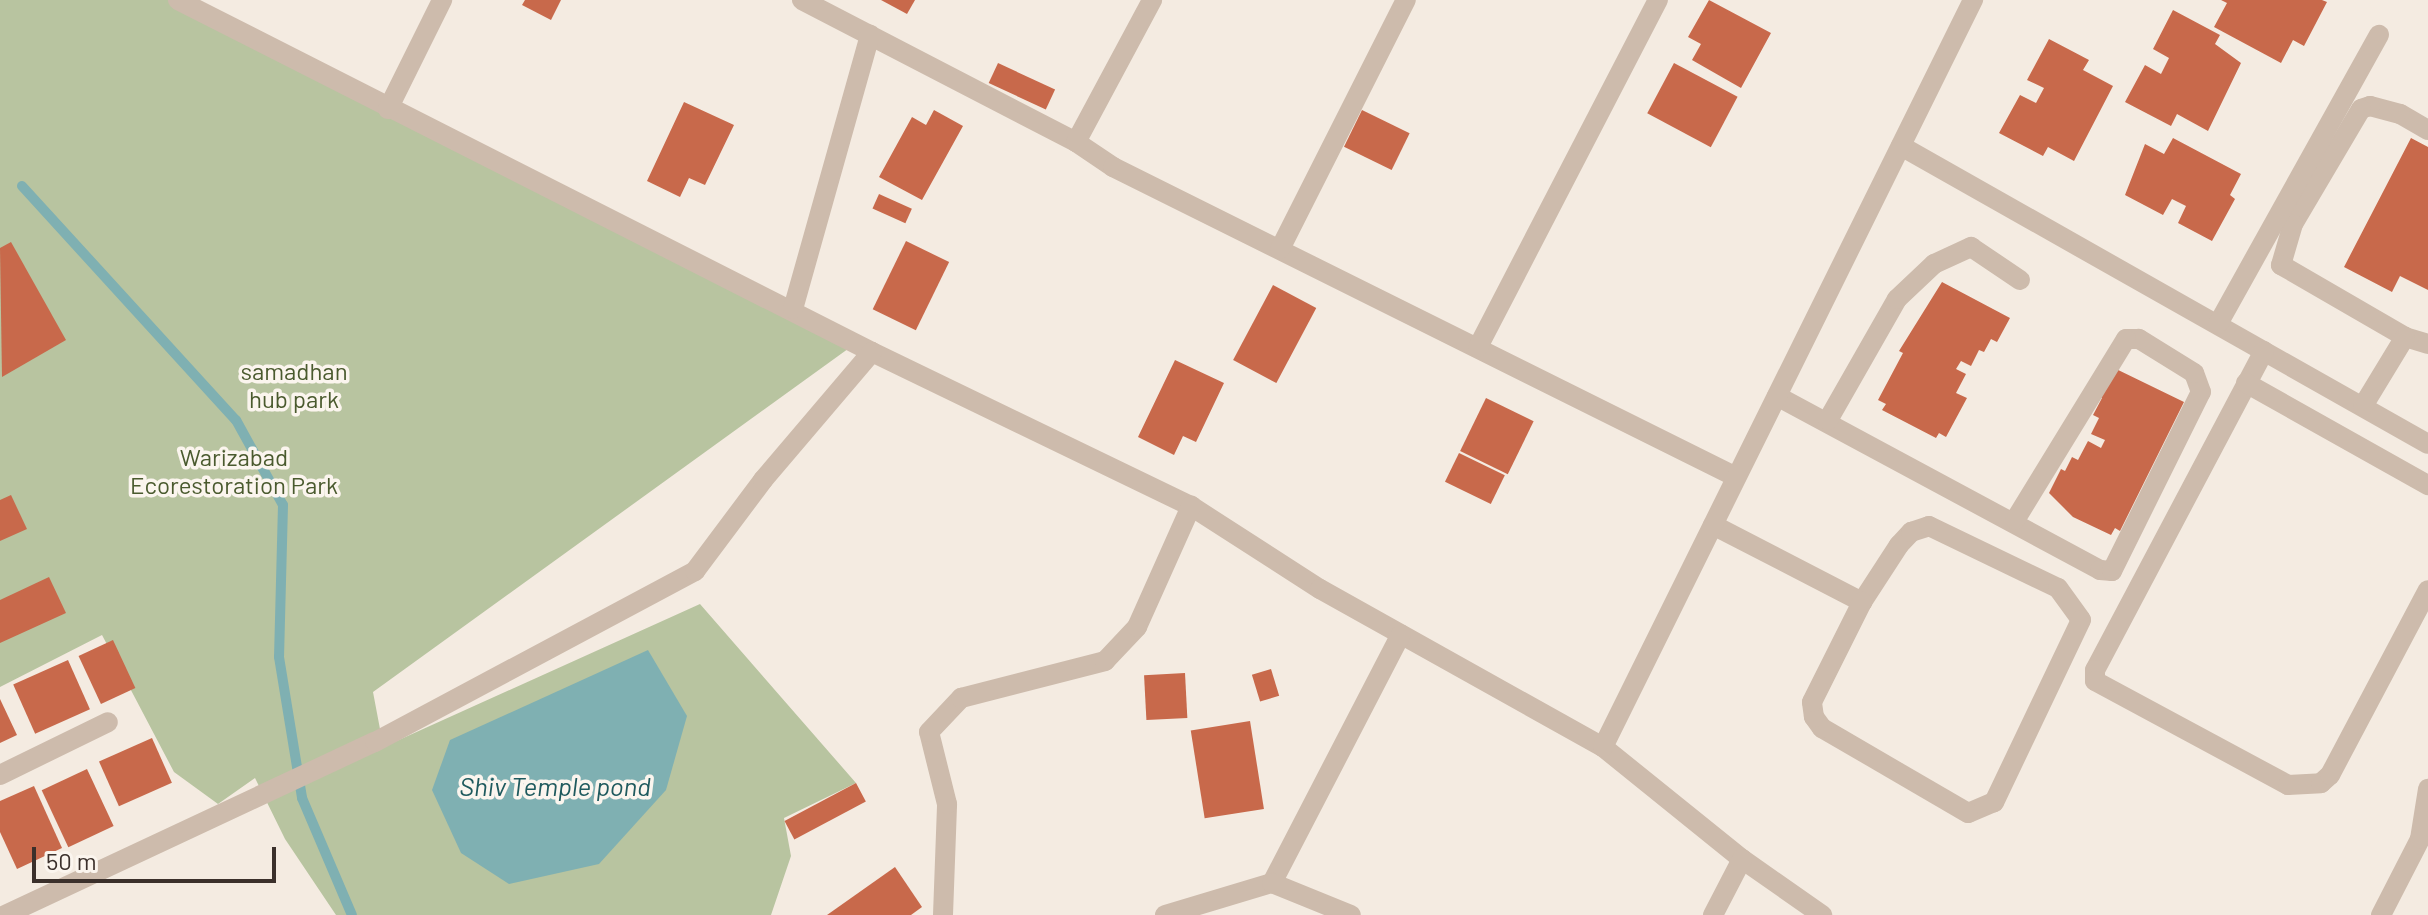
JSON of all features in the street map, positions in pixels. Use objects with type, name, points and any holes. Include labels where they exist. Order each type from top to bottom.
[{"type":"street","points":[[388,109],[442,0]]},
{"type":"street","points":[[802,0],[1076,142],[1113,167],[1736,477]]},
{"type":"street","points":[[1076,142],[1152,0]]},
{"type":"street","points":[[1280,249],[1406,0]]},
{"type":"street","points":[[1478,347],[1658,0]]},
{"type":"street","points":[[1603,747],[1973,0]]},
{"type":"street","points":[[185,2],[388,109],[793,309],[872,352],[1191,506],[1320,589],[1603,747],[1742,859],[1822,915]]},
{"type":"street","points":[[793,309],[870,35]]},
{"type":"street","points":[[2218,324],[2379,35]]},
{"type":"street","points":[[2428,130],[2400,114],[2370,106],[2361,109],[2282,253],[2281,265],[2405,337],[2428,344]]},
{"type":"street","points":[[1901,146],[2428,444]]},
{"type":"street","points":[[1828,420],[1897,299],[1934,264],[1971,247],[2020,280]]},
{"type":"street","points":[[2363,406],[2405,337]]},
{"type":"street","points":[[1777,396],[2015,520],[2100,570],[2112,571],[2201,392],[2194,373],[2139,339],[2126,339],[2015,520]]},
{"type":"street","points":[[2264,351],[2102,656],[2095,681],[2288,785],[2321,783],[2330,775],[2428,590]]},
{"type":"street","points":[[5,915],[375,742],[695,571],[763,480],[872,352]]},
{"type":"street","points":[[2246,383],[2428,485]]},
{"type":"street","points":[[943,915],[947,804],[929,732],[961,698],[1105,661],[1137,627],[1191,506]]},
{"type":"street","points":[[1713,525],[1862,602]]},
{"type":"street","points":[[1929,526],[2058,588],[2069,600],[2081,620],[1994,802],[1968,813],[1822,728],[1814,717],[1812,702],[1862,602],[1899,545],[1911,532],[1929,526]]},
{"type":"street","points":[[1272,883],[1401,634]]},
{"type":"street","points":[[0,775],[108,722]]},
{"type":"street","points":[[2381,915],[2420,839],[2428,789]]},
{"type":"street","points":[[1713,915],[1742,859]]},
{"type":"street","points":[[1165,915],[1272,883],[1351,915]]},
{"type":"green space","name":"samadhan hub park","points":[[0,0],[194,0],[852,346],[373,692],[380,729],[277,795],[700,604],[856,783],[784,818],[791,856],[771,915],[336,915],[285,839],[255,778],[218,804],[174,772],[102,635],[0,687]]},
{"type":"water","name":"Shiv Temple pond","points":[[648,650],[687,716],[666,790],[599,864],[509,884],[461,853],[432,790],[450,740]]},
{"type":"building","points":[[525,0],[561,0],[551,20],[522,5]]},
{"type":"building","points":[[881,0],[915,0],[907,14]]},
{"type":"building","points":[[1709,0],[1771,33],[1741,88],[1692,60],[1701,44],[1688,37]]},
{"type":"building","points":[[2221,0],[2327,2],[2304,46],[2293,40],[2281,63],[2214,27],[2227,3]]},
{"type":"building","points":[[2173,10],[2220,35],[2215,44],[2241,63],[2208,131],[2177,114],[2171,126],[2125,102],[2145,65],[2161,74],[2169,58],[2153,49]]},
{"type":"building","points":[[2049,39],[2089,60],[2083,70],[2113,86],[2074,161],[2048,147],[2043,156],[1999,133],[2020,95],[2036,103],[2044,88],[2027,80]]},
{"type":"building","points":[[998,63],[1055,90],[1046,110],[989,83]]},
{"type":"building","points":[[1674,63],[1738,97],[1711,147],[1647,113]]},
{"type":"building","points":[[684,102],[734,125],[705,185],[689,178],[680,197],[647,181]]},
{"type":"building","points":[[934,110],[963,126],[922,200],[879,177],[912,117],[926,125]]},
{"type":"building","points":[[1362,110],[1410,133],[1392,170],[1344,147]]},
{"type":"building","points":[[2173,138],[2241,174],[2230,195],[2235,199],[2212,241],[2178,223],[2186,206],[2172,199],[2163,215],[2125,195],[2145,144],[2164,154]]},
{"type":"building","points":[[2411,138],[2428,147],[2428,290],[2400,276],[2392,292],[2344,267]]},
{"type":"building","points":[[879,194],[912,209],[905,223],[872,209]]},
{"type":"building","points":[[906,241],[949,262],[916,330],[873,309]]},
{"type":"building","points":[[11,242],[66,340],[2,377],[0,248]]},
{"type":"building","points":[[1942,282],[2010,318],[1997,342],[1991,339],[1984,352],[1979,350],[1971,366],[1961,361],[1956,369],[1966,374],[1956,393],[1967,398],[1946,437],[1939,433],[1936,438],[1882,410],[1886,404],[1878,400],[1903,353],[1899,351]]},
{"type":"building","points":[[1273,285],[1316,308],[1276,383],[1233,360]]},
{"type":"building","points":[[1175,360],[1224,383],[1196,442],[1183,436],[1174,455],[1138,437]]},
{"type":"building","points":[[2112,367],[2184,402],[2120,531],[2115,528],[2111,535],[2073,517],[2049,493],[2061,469],[2065,471],[2072,457],[2078,460],[2088,441],[2101,448],[2105,440],[2091,434],[2099,418],[2093,415],[2102,398],[2097,396]]},
{"type":"building","points":[[1486,398],[1534,421],[1508,474],[1460,451]]},
{"type":"building","points":[[1459,453],[1505,475],[1491,504],[1445,482]]},
{"type":"building","points":[[11,495],[27,529],[0,541],[0,500]]},
{"type":"building","points":[[49,577],[66,613],[0,643],[0,600]]},
{"type":"building","points":[[113,640],[135,688],[101,704],[79,656]]},
{"type":"building","points":[[68,660],[90,709],[35,734],[13,684]]},
{"type":"building","points":[[1271,669],[1279,696],[1260,702],[1252,675]]},
{"type":"building","points":[[1185,673],[1187,718],[1146,720],[1144,675]]},
{"type":"building","points":[[0,699],[17,735],[0,743]]},
{"type":"building","points":[[1250,721],[1264,809],[1205,818],[1191,730]]},
{"type":"building","points":[[152,738],[172,783],[119,806],[99,762]]},
{"type":"building","points":[[87,769],[114,826],[68,847],[42,790]]},
{"type":"building","points":[[856,783],[866,802],[794,840],[784,821]]},
{"type":"building","points":[[34,786],[62,848],[17,869],[0,832],[0,801]]},
{"type":"building","points":[[895,867],[922,907],[911,915],[827,915]]},
{"type":"waterway","points":[[22,186],[236,420],[283,505],[279,657],[302,798],[352,915]]},
{"type":"park label","name":"Warizabad Ecorestoration Park","points":[[234,471]]}]
